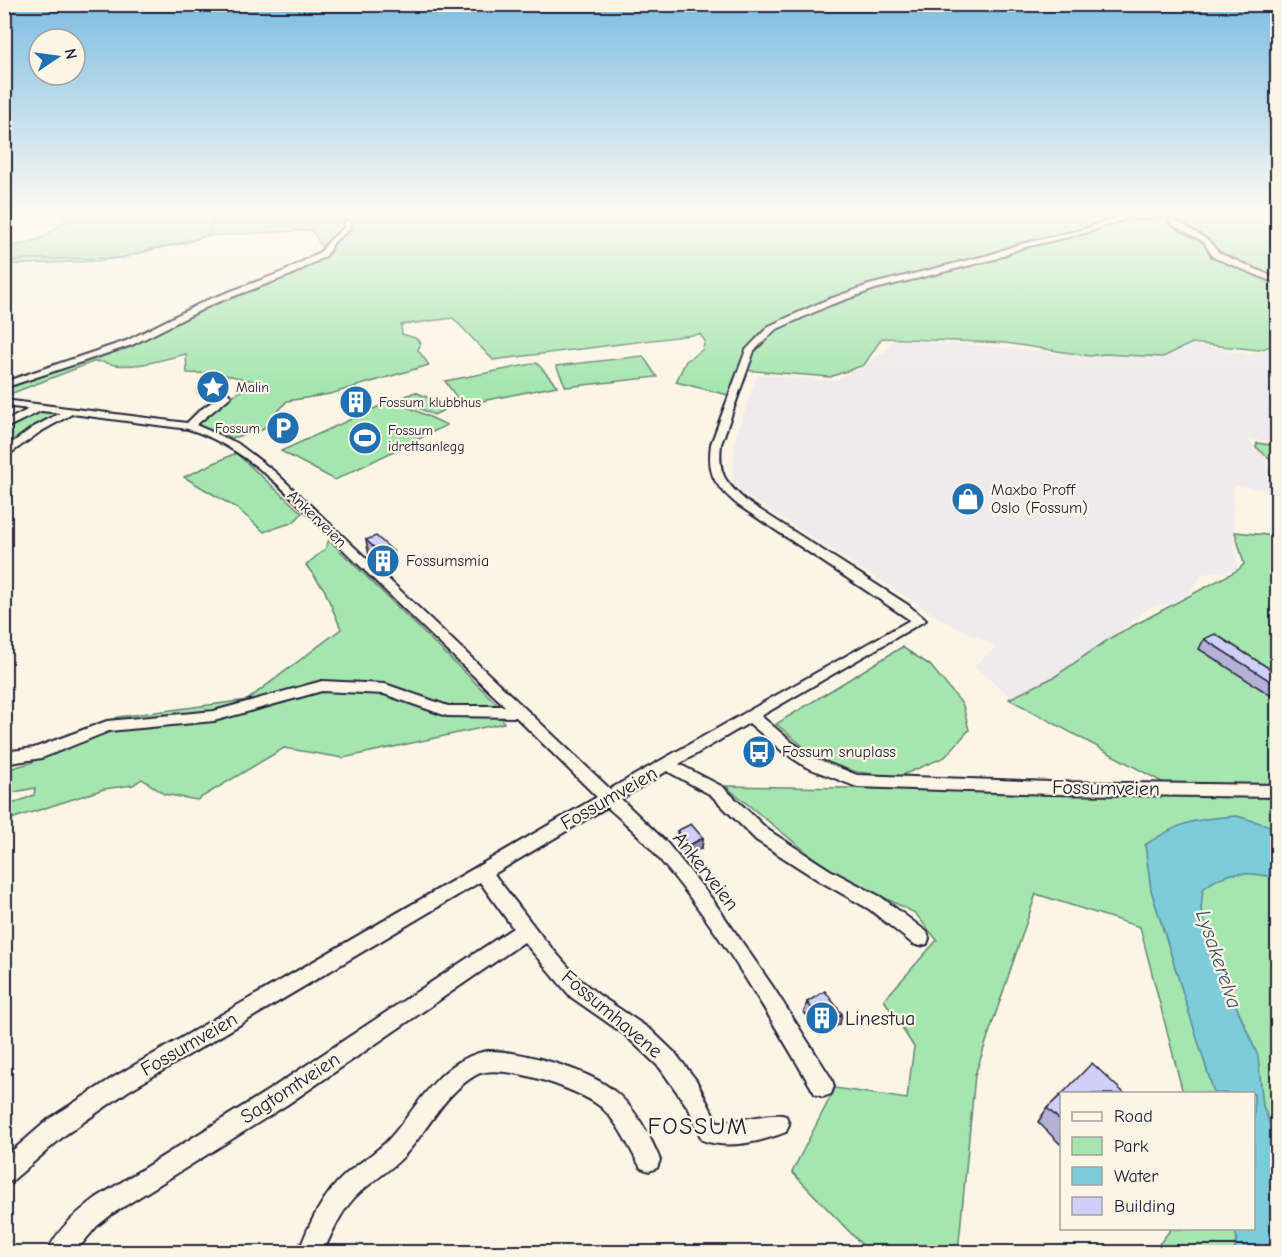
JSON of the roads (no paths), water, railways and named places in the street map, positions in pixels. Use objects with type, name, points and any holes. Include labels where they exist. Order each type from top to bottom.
[{"type":"street","points":[[4,385],[129,343],[210,302],[294,270]]},
{"type":"street","points":[[750,716],[919,620],[742,503],[724,487],[716,474],[714,460],[716,444],[739,379],[756,342],[772,328],[888,282],[939,270]]},
{"type":"street","points":[[1250,270],[1278,282]]},
{"type":"street","points":[[189,426],[202,413],[226,396],[220,392],[202,391]]},
{"type":"street","name":"Ankerveien","points":[[4,403],[189,426],[215,434],[244,451],[295,496],[661,848],[691,883],[768,997],[823,1086]]},
{"type":"street","points":[[4,426],[40,407]]},
{"type":"street","points":[[4,455],[36,430],[71,411]]},
{"type":"street","points":[[4,758],[36,754],[107,726],[214,716],[322,686],[385,689],[447,711],[520,712]]},
{"type":"street","name":"Fossumveien","points":[[4,1173],[57,1127],[121,1084],[750,716],[813,765],[831,774],[857,781],[1050,788],[1278,791]]},
{"type":"street","points":[[666,765],[717,790],[762,835],[875,903],[920,938]]},
{"type":"street","name":"Fossumhavene","points":[[483,872],[572,985],[631,1027],[663,1056],[694,1097],[710,1132],[722,1134],[747,1132],[778,1124]]},
{"type":"street","name":"Sagtomtveien","points":[[60,1252],[89,1218],[104,1206],[280,1096],[527,929]]},
{"type":"street","points":[[311,1252],[330,1211],[339,1198],[394,1149],[429,1103],[452,1079],[483,1062],[503,1062],[524,1067],[581,1084],[602,1094],[620,1113],[649,1160]]},
{"type":"water","points":[[1237,816],[1277,828],[1277,869],[1268,876],[1241,873],[1219,878],[1203,889],[1201,909],[1214,955],[1258,1056],[1263,1106],[1277,1141],[1277,1252],[1234,1252],[1237,1238],[1234,1230],[1255,1230],[1255,1092],[1214,1092],[1151,890],[1145,845],[1179,826],[1210,818]]},
{"type":"place","name":"Malin","points":[[213,387]]},
{"type":"place","name":"Fossum klubbhus","points":[[356,402]]},
{"type":"place","name":"Fossum","points":[[283,428]]},
{"type":"place","name":"Fossum idrettsanlegg","points":[[365,438]]},
{"type":"place","name":"Maxbo Proff Oslo (Fossum)","points":[[968,499]]},
{"type":"place","name":"Fossumsmia","points":[[383,561]]},
{"type":"place","name":"Fossum snuplass","points":[[759,752]]},
{"type":"place","name":"Linestua","points":[[822,1018]]},
{"type":"district","name":"FOSSUM","points":[[698,1126]]},
{"type":"water label","name":"Lysakerelva","points":[[1219,959]]}]
